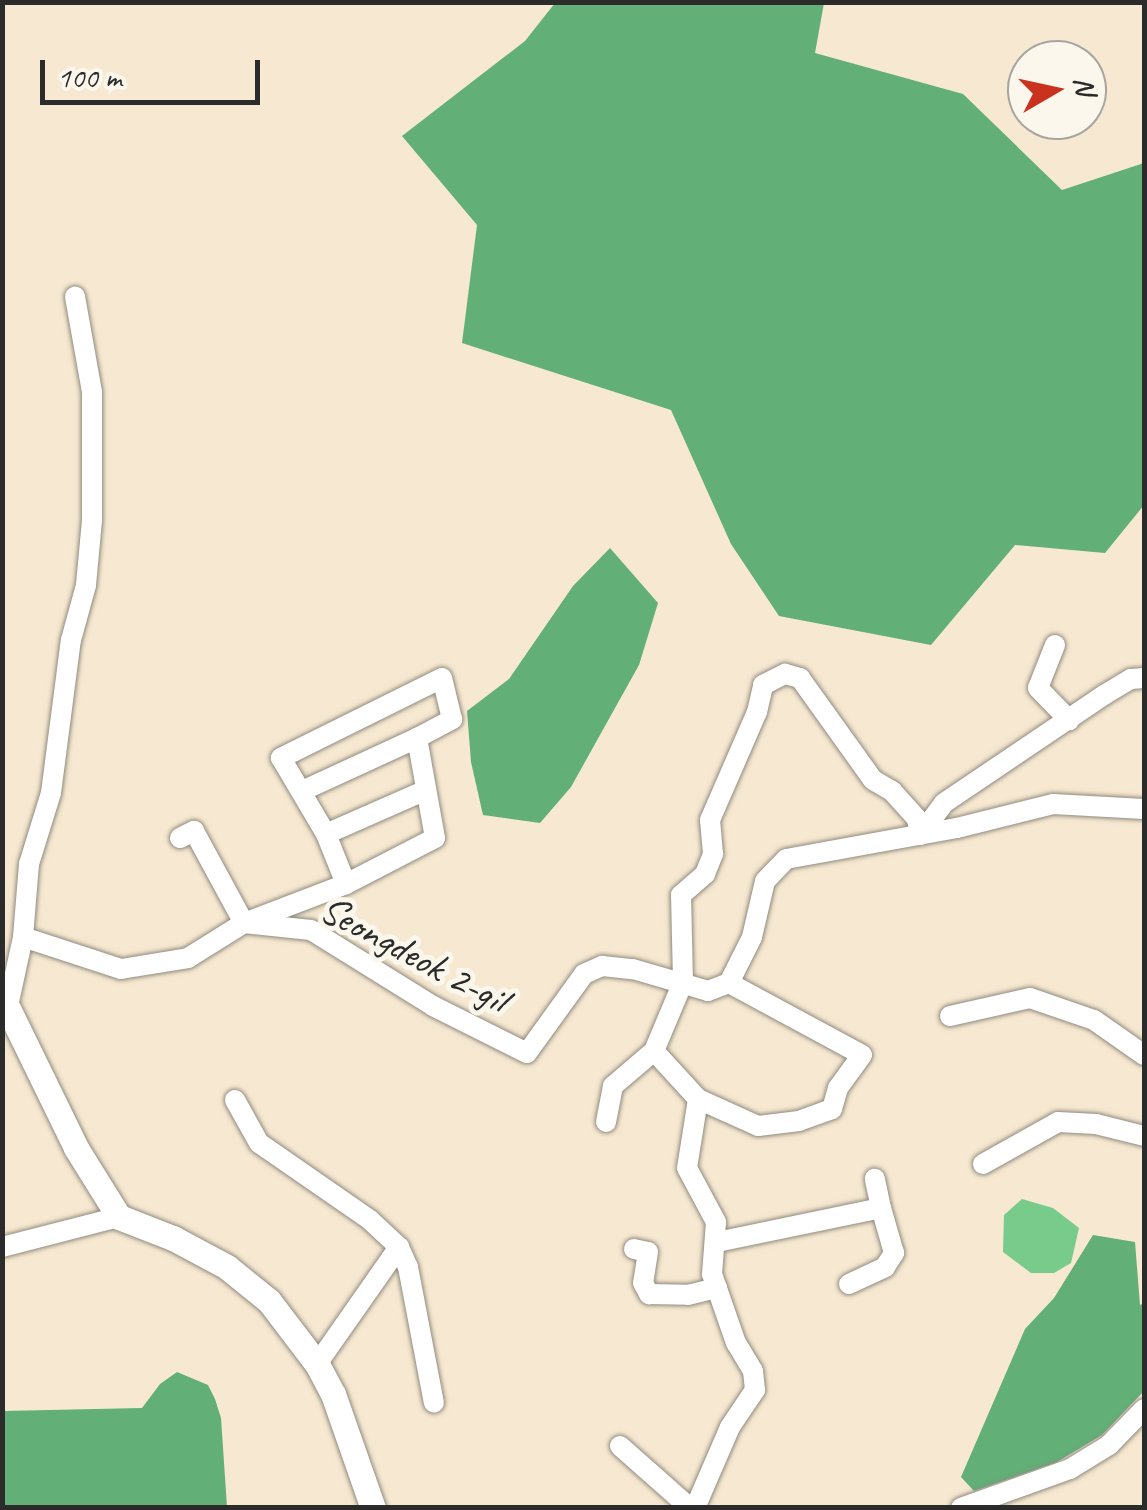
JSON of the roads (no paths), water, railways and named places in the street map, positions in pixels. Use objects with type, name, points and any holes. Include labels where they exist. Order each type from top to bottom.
[{"type":"main road","points":[[5,1001],[76,1148],[119,1218],[173,1238],[227,1266],[269,1301],[317,1364],[333,1394],[373,1508]]},
{"type":"street","points":[[5,1001],[23,937],[28,864],[51,793],[71,640],[86,585],[92,520],[90,358],[75,297]]},
{"type":"street","points":[[1054,645],[1038,688],[1069,720]]},
{"type":"street","points":[[606,1122],[613,1086],[654,1052],[683,982],[681,895],[705,874],[713,854],[710,820],[757,712],[763,685],[786,674],[800,678],[873,780],[892,791],[917,819],[920,835]]},
{"type":"street","points":[[302,790],[452,719],[442,678],[281,758],[326,834],[346,884]]},
{"type":"street","points":[[920,835],[944,803],[1131,679],[1144,678]]},
{"type":"street","points":[[23,937],[94,962],[138,968],[188,958],[244,923],[346,884],[435,838],[417,738]]},
{"type":"street","points":[[326,834],[426,790]]},
{"type":"street","points":[[654,1052],[698,1099],[758,1126],[799,1121],[832,1109],[838,1088],[862,1055],[729,984],[752,937],[764,880],[786,859],[838,846],[920,835],[1053,804],[1144,809]]},
{"type":"street","points":[[180,838],[194,832],[244,923]]},
{"type":"street","name":"Seongdeok 2-gil","points":[[244,923],[310,930],[432,1006],[526,1053],[584,974],[602,966],[633,969],[708,990],[729,984]]},
{"type":"street","points":[[950,1016],[1030,998],[1094,1020],[1144,1055]]},
{"type":"street","points":[[620,1446],[693,1508],[730,1427],[755,1390],[753,1371],[736,1343],[712,1274],[716,1222],[686,1168],[698,1099]]},
{"type":"street","points":[[235,1100],[259,1142],[283,1164],[370,1220],[400,1247],[408,1266],[434,1402]]},
{"type":"street","points":[[983,1164],[1058,1122],[1096,1124],[1144,1136]]},
{"type":"street","points":[[849,1284],[886,1267],[894,1253],[875,1179]]},
{"type":"street","points":[[716,1242],[881,1208]]},
{"type":"street","points":[[2,1247],[119,1218]]},
{"type":"street","points":[[317,1364],[400,1247]]},
{"type":"street","points":[[634,1249],[648,1252],[643,1283],[649,1294],[688,1294],[717,1288]]},
{"type":"street","points":[[962,1508],[1070,1468],[1109,1445],[1144,1409]]}]
